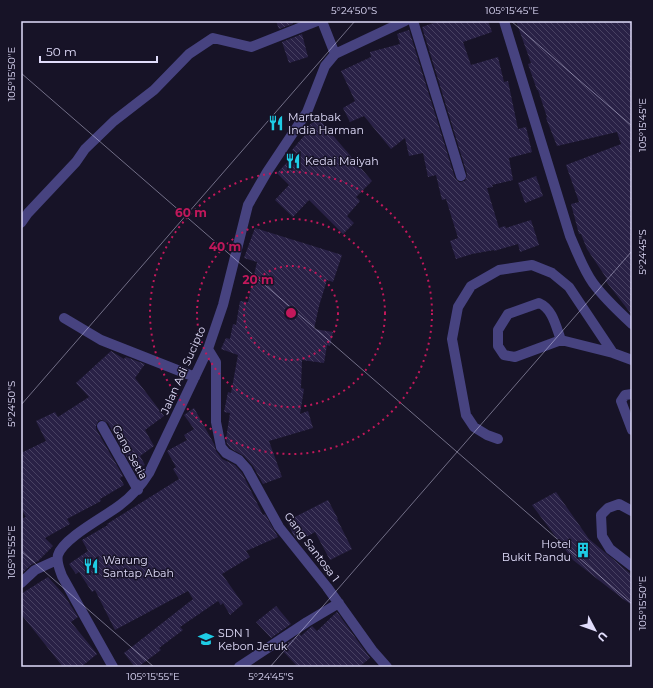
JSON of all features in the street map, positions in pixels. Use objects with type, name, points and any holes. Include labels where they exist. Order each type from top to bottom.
[{"type":"street","points":[[21,223],[24,211],[76,162],[85,149],[114,121],[154,90],[189,54],[213,38],[251,46],[317,21]]},
{"type":"street","points":[[322,21],[335,54]]},
{"type":"street","name":"Jalan Adi Sucipto","points":[[57,560],[58,553],[72,538],[119,506],[138,490],[149,473],[208,349],[223,305],[248,205],[267,172],[307,112],[325,66],[335,54],[404,21]]},
{"type":"street","points":[[413,21],[461,176]]},
{"type":"street","points":[[504,21],[570,236],[585,270],[593,283],[616,310],[632,324]]},
{"type":"street","points":[[498,439],[487,435],[474,427],[466,415],[452,339],[458,307],[471,286],[499,270],[532,265],[552,273],[569,287],[613,353]]},
{"type":"street","points":[[561,340],[551,314],[547,308],[539,303],[508,314],[498,330],[498,346],[504,356],[515,356],[561,340],[613,353],[632,360]]},
{"type":"street","points":[[64,318],[83,331],[101,340],[195,376]]},
{"type":"street","name":"Gang Santosa 1","points":[[208,349],[216,362],[216,422],[221,447],[226,453],[239,460],[247,469],[279,527],[328,587],[372,650],[387,667]]},
{"type":"street","points":[[632,394],[625,394],[621,400],[632,430]]},
{"type":"street","name":"Gang Setia","points":[[102,426],[138,490]]},
{"type":"street","points":[[632,510],[619,504],[608,508],[601,515],[602,536],[610,549],[632,566]]},
{"type":"street","points":[[21,582],[35,570],[57,560],[62,576],[110,666]]},
{"type":"street","points":[[239,667],[307,622],[339,603]]},
{"type":"building","points":[[276,21],[292,21],[293,24],[279,29]]},
{"type":"building","points":[[439,21],[488,21],[492,32],[463,42],[471,65],[498,57],[504,82],[508,81],[518,129],[526,127],[532,152],[509,158],[513,180],[492,185],[493,187],[487,188],[499,228],[505,226],[506,228],[531,220],[539,245],[520,252],[518,244],[456,259],[450,241],[458,238],[446,199],[442,200],[436,175],[428,177],[423,153],[409,156],[405,138],[391,149],[364,116],[350,122],[343,108],[355,101],[341,71],[371,57],[370,52],[400,44],[397,34],[409,30],[455,178],[459,182],[465,181],[467,174],[422,27]]},
{"type":"building","points":[[516,21],[632,21],[632,315],[605,280],[607,279],[587,249],[581,234],[579,234],[571,204],[579,202],[566,165],[621,144],[617,132],[557,146],[528,64],[531,63]]},
{"type":"building","points":[[302,34],[308,57],[289,63],[282,42]]},
{"type":"building","points":[[318,118],[372,181],[356,197],[360,201],[347,216],[354,223],[343,234],[309,200],[293,217],[275,200],[289,185],[277,173],[296,153],[292,150],[309,130],[307,127]]},
{"type":"building","points":[[536,176],[543,196],[525,203],[518,183]]},
{"type":"building","points":[[255,228],[342,255],[333,282],[327,280],[314,329],[333,332],[330,346],[327,345],[324,363],[302,360],[301,388],[304,389],[300,414],[308,411],[313,428],[269,441],[282,477],[263,484],[253,466],[244,456],[230,448],[227,444],[226,439],[230,413],[224,412],[228,392],[231,393],[238,355],[221,349],[226,338],[230,339],[233,324],[236,325],[240,301],[248,302],[257,262],[244,258]]},
{"type":"building","points":[[111,351],[124,359],[126,357],[145,364],[135,378],[164,416],[145,430],[154,446],[140,456],[145,465],[134,470],[108,423],[102,420],[98,421],[96,429],[123,476],[120,478],[124,485],[100,499],[101,501],[67,519],[70,524],[45,538],[53,546],[38,561],[21,574],[21,519],[26,517],[21,508],[21,453],[46,441],[36,421],[55,412],[58,417],[89,397],[76,383]]},
{"type":"building","points":[[194,408],[214,444],[216,451],[222,459],[235,465],[242,473],[263,515],[265,514],[278,537],[246,551],[250,557],[222,574],[243,604],[230,615],[223,603],[221,605],[218,601],[180,627],[183,630],[159,648],[161,650],[138,667],[135,667],[124,653],[193,599],[188,591],[115,630],[95,590],[92,592],[79,572],[76,574],[69,564],[88,551],[82,540],[179,479],[173,469],[176,467],[167,451],[187,440],[184,435],[194,429],[184,415]]},
{"type":"building","name":"Hotel Bukit Randu","points":[[556,492],[589,539],[632,575],[632,605],[573,560],[532,505]]},
{"type":"building","points":[[328,500],[352,549],[330,560],[315,532],[299,541],[294,536],[287,521]]},
{"type":"building","points":[[48,577],[64,595],[78,617],[71,622],[97,654],[81,667],[63,667],[21,614],[21,594]]},
{"type":"building","points":[[276,606],[291,624],[271,638],[256,622]]},
{"type":"building","points":[[337,612],[370,658],[359,667],[298,667],[280,648],[300,634],[301,636],[312,626],[317,631]]},
{"type":"place","name":"Martabak India Harman","points":[[276,123]]},
{"type":"place","name":"Kedai Maiyah","points":[[293,161]]},
{"type":"place","name":"Hotel Bukit Randu","points":[[583,550]]},
{"type":"place","name":"Warung Santap Abah","points":[[91,566]]},
{"type":"place","name":"SDN 1 Kebon Jeruk","points":[[206,639]]}]
